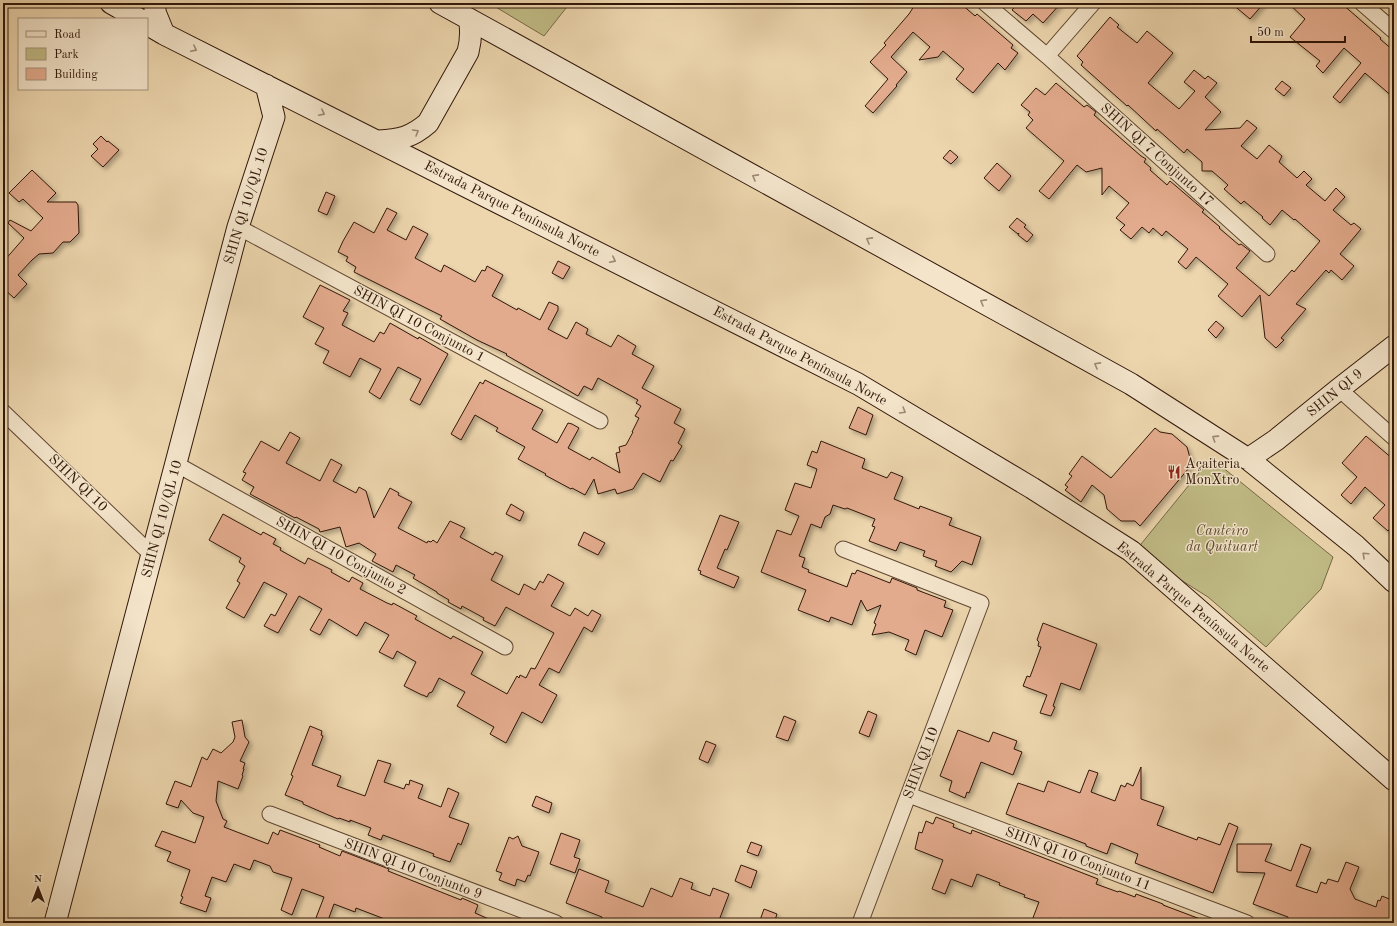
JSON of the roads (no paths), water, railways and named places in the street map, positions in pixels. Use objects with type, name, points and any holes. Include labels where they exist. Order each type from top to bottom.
[{"type":"main road","points":[[111,3],[137,18]]},
{"type":"main road","points":[[155,3],[156,29]]},
{"type":"main road","points":[[440,3],[1131,384],[1254,464],[1356,546],[1394,582]]},
{"type":"main road","points":[[378,141],[394,140],[406,137],[418,132],[428,123],[468,52],[472,30],[469,19]]},
{"type":"main road","name":"Estrada Parque Península Norte","points":[[156,29],[858,384],[1040,493],[1131,551],[1394,780]]},
{"type":"main road","points":[[266,85],[274,117],[300,102]]},
{"type":"main road","name":"SHIN QI 10/QL 10","points":[[55,923],[238,227],[274,117]]},
{"type":"main road","name":"SHIN QI 9","points":[[1254,464],[1276,440],[1339,388],[1394,346]]},
{"type":"street","name":"SHIN QI 7 Conjunto 17","points":[[985,3],[1047,56],[1267,254]]},
{"type":"street","points":[[1047,56],[1092,3]]},
{"type":"street","points":[[1362,3],[1394,31]]},
{"type":"street","name":"SHIN QI 10 Conjunto 1","points":[[238,227],[600,421]]},
{"type":"street","points":[[1339,388],[1394,438]]},
{"type":"street","name":"SHIN QI 10","points":[[3,412],[152,555]]},
{"type":"street","name":"SHIN QI 10 Conjunto 2","points":[[176,464],[505,647]]},
{"type":"street","name":"SHIN QI 10","points":[[843,549],[981,603],[860,923]]},
{"type":"street","name":"SHIN QI 10 Conjunto 11","points":[[909,795],[1247,923]]},
{"type":"street","name":"SHIN QI 10 Conjunto 9","points":[[270,814],[556,923]]},
{"type":"place","name":"Açaiteria MonXtro","points":[[1174,472]]},
{"type":"park label","name":"Canteiro da Quituart","points":[[1222,540]]}]
